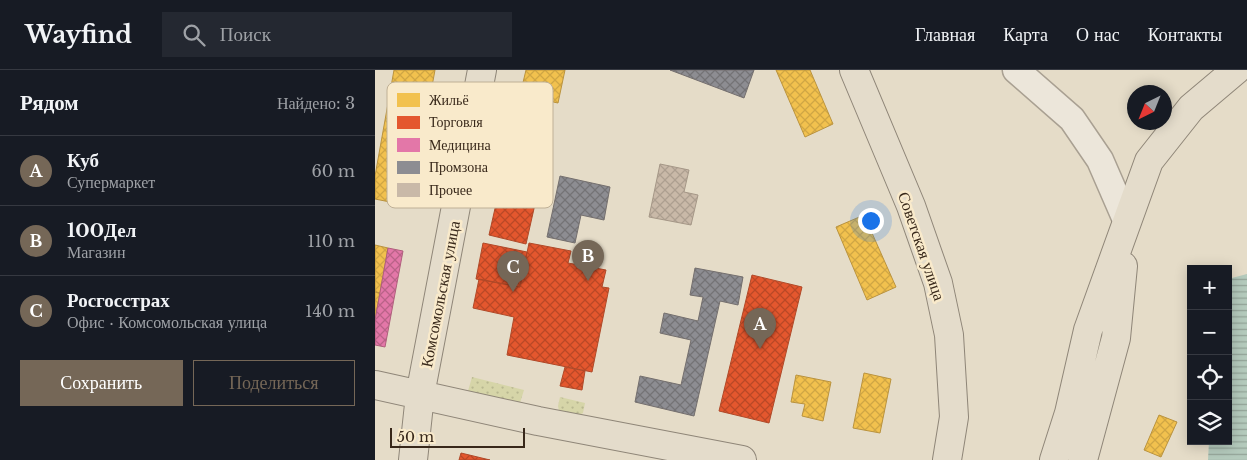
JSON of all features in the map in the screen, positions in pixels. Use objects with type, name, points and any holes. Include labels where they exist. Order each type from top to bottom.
[{"type":"main road","name":"Советская улица","points":[[854,70],[911,206],[938,283],[949,335],[954,417],[947,460]]},
{"type":"main road","points":[[1054,460],[1069,412],[1088,330],[1149,161],[1191,108],[1235,70]]},
{"type":"main road","name":"Комсомольская улица","points":[[413,460],[420,396],[456,208]]},
{"type":"main road","points":[[1083,460],[1115,338],[1127,222]]},
{"type":"main road","points":[[375,385],[538,421],[742,460]]},
{"type":"street","points":[[1016,70],[1072,119],[1100,160],[1127,222]]},
{"type":"green space","points":[[472,377],[524,390],[520,403],[468,391]]},
{"type":"green space","points":[[560,397],[585,403],[583,413],[579,415],[559,411]]},
{"type":"shaded area","points":[[1247,274],[1247,460],[1208,460],[1209,445],[1232,445],[1232,278]]},
{"type":"building: Жильё","points":[[394,70],[435,70],[433,82],[392,82]]},
{"type":"building: Жильё","points":[[526,70],[565,70],[558,103],[553,102],[553,82],[523,82]]},
{"type":"building: Жильё","points":[[776,70],[810,70],[833,124],[805,137]]},
{"type":"building: Жильё","points":[[387,109],[387,201],[375,199],[375,176]]},
{"type":"building: Жильё","points":[[864,215],[896,287],[867,300],[836,227]]},
{"type":"building: Жильё","points":[[375,245],[388,248],[380,293],[375,292]]},
{"type":"building: Жильё","points":[[375,292],[380,293],[375,320]]},
{"type":"building: Жильё","points":[[864,373],[891,379],[880,433],[853,428]]},
{"type":"building: Жильё","points":[[796,375],[831,382],[823,421],[802,416],[805,404],[791,402]]},
{"type":"building: Жильё","points":[[1159,415],[1177,422],[1161,457],[1144,450]]},
{"type":"building: Торговля","points":[[495,208],[534,208],[526,244],[489,235]]},
{"type":"building: Торговля","points":[[483,243],[527,252],[520,287],[476,279]]},
{"type":"building: Торговля","points":[[529,243],[571,251],[568,263],[606,270],[602,287],[609,288],[592,372],[507,355],[514,317],[473,308],[479,279],[520,287]]},
{"type":"building: Торговля","points":[[752,275],[802,287],[769,423],[719,411]]},
{"type":"building: Торговля","points":[[565,367],[585,371],[582,390],[560,386]]},
{"type":"building: Торговля","points":[[461,453],[490,460],[459,460]]},
{"type":"building: Медицина","points":[[388,248],[403,251],[385,347],[375,345],[375,320]]},
{"type":"building: Промзона","points":[[670,70],[754,70],[744,98]]},
{"type":"building: Промзона","points":[[560,176],[610,187],[604,220],[581,215],[575,243],[547,237]]},
{"type":"building: Промзона","points":[[695,268],[743,277],[738,305],[720,301],[694,416],[635,402],[640,376],[681,385],[691,340],[660,333],[664,313],[698,321],[703,297],[690,295]]},
{"type":"building: Прочее","points":[[660,164],[689,170],[684,192],[698,195],[691,225],[649,217]]},
{"type":"place","name":"100Дел","points":[[588,281]]},
{"type":"place","name":"Росгосстрах","points":[[513,292]]},
{"type":"place","name":"Куб","points":[[760,349]]}]
